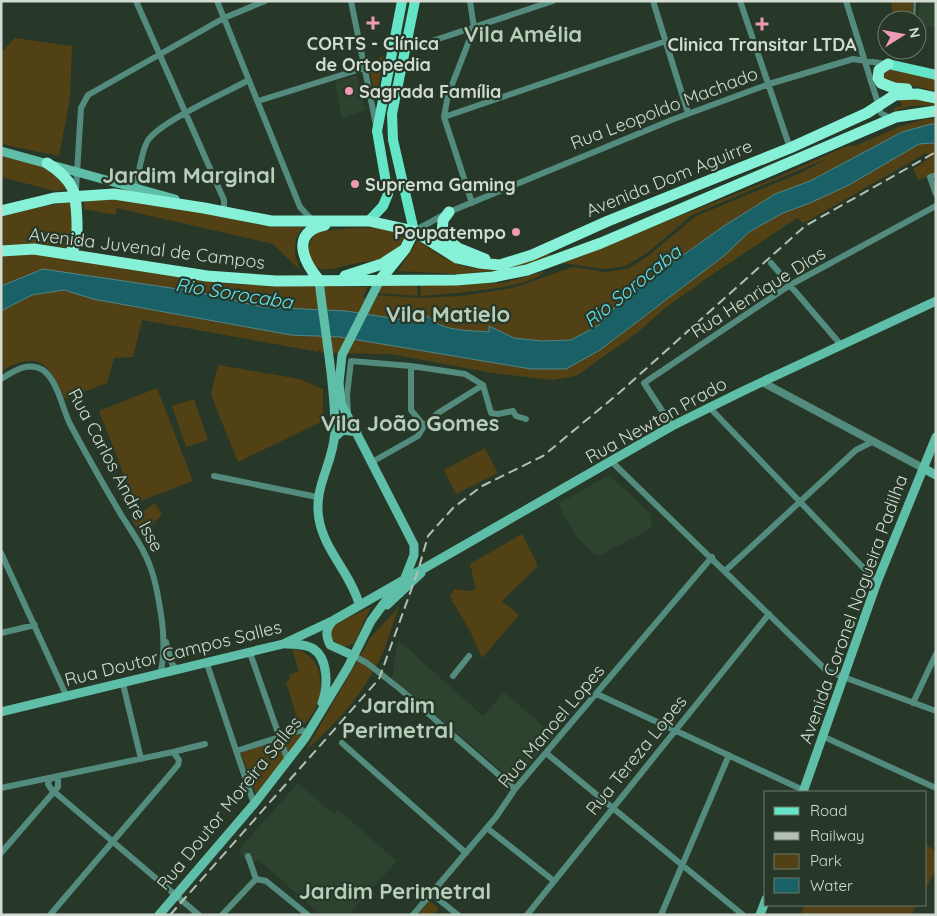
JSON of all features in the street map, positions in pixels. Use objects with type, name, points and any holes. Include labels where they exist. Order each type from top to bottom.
[{"type":"highway","points":[[888,64],[882,67],[878,74],[883,85],[921,92],[935,98]]},
{"type":"highway","name":"Avenida Dom Aguirre","points":[[346,222],[369,221],[414,231],[457,258],[479,264],[500,265],[532,255],[608,221],[790,148],[867,113],[895,96],[906,94],[935,98]]},
{"type":"highway","name":"Avenida Dom Aguirre","points":[[336,279],[474,278],[527,270],[601,243],[896,117],[936,111]]},
{"type":"highway","points":[[48,163],[67,178],[76,196],[77,236],[76,245],[70,253]]},
{"type":"highway","name":"Avenida Juvenal de Campos","points":[[1,211],[54,198],[114,194],[271,221],[346,222]]},
{"type":"highway","points":[[450,212],[441,226],[442,235],[458,248],[500,265]]},
{"type":"highway","points":[[319,280],[303,257],[306,234],[314,228],[346,222]]},
{"type":"highway","points":[[380,280],[405,249],[414,231]]},
{"type":"highway","name":"Avenida Juvenal de Campos","points":[[1,252],[34,249],[70,253],[206,276],[276,281],[336,279]]},
{"type":"highway","points":[[336,279],[382,264],[405,249]]},
{"type":"main road","points":[[369,221],[383,206],[388,194],[377,131],[402,1]]},
{"type":"main road","points":[[414,231],[402,185],[392,132],[392,114],[415,1]]},
{"type":"main road","name":"Rua Leopoldo Machado","points":[[888,64],[936,75]]},
{"type":"main road","points":[[1,151],[204,208]]},
{"type":"main road","points":[[319,280],[334,438],[317,498],[320,529],[356,593],[358,604]]},
{"type":"main road","points":[[370,621],[427,566],[417,563],[412,540],[341,403],[338,382],[342,356],[380,280]]},
{"type":"main road","name":"Rua Newton Prado","points":[[402,580],[612,462],[672,426],[841,344],[936,301]]},
{"type":"main road","points":[[334,438],[343,430],[357,432]]},
{"type":"main road","name":"Avenida Coronel Nogueira Padilha","points":[[803,791],[877,582],[936,437]]},
{"type":"main road","points":[[923,468],[936,475]]},
{"type":"main road","points":[[402,580],[414,555]]},
{"type":"main road","name":"Rua Doutor Campos Salles","points":[[1,712],[207,664],[282,644],[334,620],[358,604],[402,580]]},
{"type":"main road","name":"Rua Doutor Moreira Salles","points":[[159,915],[254,804],[306,738],[354,656],[370,621],[402,580]]},
{"type":"main road","points":[[334,620],[327,629],[330,645],[354,656]]},
{"type":"main road","points":[[282,644],[303,644],[315,649],[323,663],[327,680],[326,694],[314,724]]},
{"type":"street","points":[[136,1],[184,114],[224,200],[224,213]]},
{"type":"street","points":[[217,1],[300,207],[311,222]]},
{"type":"street","points":[[76,196],[81,108],[88,95],[159,57],[224,18],[265,1]]},
{"type":"street","points":[[351,1],[377,131]]},
{"type":"street","points":[[470,1],[474,28],[448,95],[444,117],[472,203]]},
{"type":"street","points":[[653,1],[688,113]]},
{"type":"street","points":[[740,1],[790,148]]},
{"type":"street","points":[[846,1],[878,105],[884,117],[896,117]]},
{"type":"street","points":[[408,36],[410,42],[420,45],[550,2]]},
{"type":"street","points":[[444,117],[666,41]]},
{"type":"street","name":"Rua Leopoldo Machado","points":[[414,231],[450,212],[688,113],[769,84],[853,59],[864,59],[888,64]]},
{"type":"street","points":[[258,102],[364,68]]},
{"type":"street","points":[[136,188],[147,142],[153,133],[184,114],[249,80]]},
{"type":"street","points":[[936,175],[930,177],[936,194]]},
{"type":"street","name":"Rua Henrique Dias","points":[[672,426],[644,384],[790,285],[936,206]]},
{"type":"street","points":[[771,263],[841,344]]},
{"type":"street","points":[[348,416],[347,395],[351,361],[411,366],[464,374],[483,385],[491,413],[498,414],[512,411],[516,416],[526,419]]},
{"type":"street","name":"Rua Carlos Andre Isse","points":[[1,379],[18,369],[31,366],[41,369],[50,376],[69,422],[121,515],[136,537],[150,565],[157,586],[163,631],[164,656],[160,674]]},
{"type":"street","points":[[411,366],[411,410],[424,426]]},
{"type":"street","points":[[779,374],[776,383],[779,389]]},
{"type":"street","points":[[762,382],[779,389],[923,468]]},
{"type":"street","points":[[372,462],[418,436],[424,426],[438,413],[483,385]]},
{"type":"street","points":[[710,407],[877,582]]},
{"type":"street","points":[[855,430],[858,438],[856,450]]},
{"type":"street","points":[[725,571],[856,450],[867,442],[874,441]]},
{"type":"street","points":[[612,462],[712,557],[827,671],[936,711]]},
{"type":"street","points":[[214,476],[317,498]]},
{"type":"street","points":[[1,553],[36,625],[67,697]]},
{"type":"street","name":"Rua Manoel Lopes","points":[[413,915],[487,828],[515,789],[598,694],[712,557]]},
{"type":"street","name":"Rua Tereza Lopes","points":[[527,915],[769,614]]},
{"type":"street","points":[[1,633],[36,625]]},
{"type":"street","name":"Rua Carlos Andre Isse","points":[[163,631],[172,664],[178,670]]},
{"type":"street","points":[[250,653],[288,760]]},
{"type":"street","points":[[913,703],[936,654]]},
{"type":"street","points":[[354,656],[367,663],[400,689],[515,789]]},
{"type":"street","points":[[452,676],[469,656]]},
{"type":"street","points":[[207,664],[254,804]]},
{"type":"street","points":[[123,684],[141,759]]},
{"type":"street","points":[[598,694],[803,791]]},
{"type":"street","points":[[236,751],[302,730],[306,733],[306,738]]},
{"type":"street","points":[[822,736],[936,788]]},
{"type":"street","points":[[342,743],[466,853]]},
{"type":"street","points":[[1,788],[141,759],[175,754],[204,744]]},
{"type":"street","points":[[50,915],[114,842],[178,765],[188,749]]},
{"type":"street","points":[[546,753],[743,915]]},
{"type":"street","points":[[175,754],[178,765]]},
{"type":"street","points":[[661,915],[729,755]]},
{"type":"street","points":[[1,853],[54,792],[59,784],[52,777]]},
{"type":"street","points":[[54,792],[199,915]]},
{"type":"street","points":[[487,828],[554,881]]},
{"type":"street","points":[[248,856],[256,879]]},
{"type":"street","points":[[222,915],[256,879]]},
{"type":"street","points":[[256,879],[266,881],[308,915]]},
{"type":"street","points":[[432,894],[458,915]]},
{"type":"shaded area","points":[[920,1],[936,1],[936,28],[928,26],[927,30],[927,10],[919,10]]},
{"type":"shaded area","name":"Sagrada Família","points":[[357,75],[365,110],[342,119],[335,82]]},
{"type":"shaded area","points":[[609,475],[651,514],[652,525],[650,529],[601,555],[595,555],[576,537],[558,504]]},
{"type":"shaded area","points":[[398,640],[483,716],[504,692],[555,736],[514,781],[392,678]]},
{"type":"shaded area","points":[[298,783],[334,815],[338,810],[397,861],[348,915],[321,915],[258,859],[251,865],[239,853],[243,845]]},
{"type":"green space","points":[[891,1],[916,1],[916,10],[892,10]]},
{"type":"green space","points":[[15,38],[72,46],[70,98],[59,156],[1,144],[1,53]]},
{"type":"green space","points":[[384,56],[376,99],[368,63]]},
{"type":"green space","points":[[888,67],[936,78],[936,92],[882,79],[883,68]]},
{"type":"green space","points":[[899,96],[936,102],[936,105],[911,106],[894,111],[894,108],[902,106]]},
{"type":"green space","points":[[926,119],[936,119],[936,173],[918,180],[913,169],[931,157],[926,153],[804,223],[797,218],[707,278],[664,309],[637,333],[576,376],[552,380],[492,373],[391,354],[322,353],[319,348],[319,352],[142,320],[133,357],[114,358],[107,383],[65,399],[54,377],[42,364],[34,361],[25,361],[1,371],[1,256],[48,255],[229,284],[367,287],[363,297],[375,300],[377,295],[419,298],[461,296],[513,288],[573,267],[604,272],[627,269],[647,257],[696,216],[805,171],[828,158],[692,215],[647,253],[626,266],[604,269],[563,263],[782,175],[849,145],[855,146],[901,126]]},
{"type":"green space","points":[[1,155],[53,170],[67,188],[66,190],[55,191],[1,177]]},
{"type":"green space","points":[[106,197],[206,213],[270,227],[304,227],[295,242],[296,259],[300,270],[273,244],[116,208],[116,215],[83,209],[85,200]]},
{"type":"green space","points":[[71,203],[72,245],[67,248],[43,244],[1,247],[1,217],[14,212]]},
{"type":"green space","points":[[353,228],[387,229],[399,234],[403,238],[395,253],[383,259],[330,269],[322,269],[311,263],[308,253],[309,247],[317,232]]},
{"type":"green space","points":[[418,240],[437,254],[453,262],[482,269],[512,264],[551,253],[549,257],[515,269],[460,274],[398,271]]},
{"type":"green space","points":[[545,271],[537,277],[524,282],[506,286],[421,296],[420,285],[504,283]]},
{"type":"green space","points":[[417,285],[418,296],[377,293],[381,286]]},
{"type":"green space","points":[[218,365],[300,379],[323,389],[323,421],[238,462],[211,395]]},
{"type":"green space","points":[[157,388],[193,481],[135,503],[99,411]]},
{"type":"green space","points":[[194,399],[208,440],[186,447],[172,406]]},
{"type":"green space","points":[[485,448],[498,473],[456,494],[444,470]]},
{"type":"green space","points":[[155,503],[162,514],[142,536],[131,519]]},
{"type":"green space","points":[[522,534],[538,566],[502,601],[519,615],[482,658],[471,633],[450,597],[454,589],[468,591],[476,589],[470,564]]},
{"type":"green space","points":[[400,606],[384,650],[369,679],[340,717],[306,750],[371,637]]},
{"type":"green space","points":[[371,607],[354,643],[343,648],[332,639],[331,631],[335,624]]},
{"type":"green space","points":[[292,649],[305,653],[314,660],[319,671],[321,683],[320,696],[316,708],[309,719],[300,727],[286,682],[290,680],[289,675],[299,671]]},
{"type":"green space","points":[[301,733],[302,736],[256,794],[241,753]]},
{"type":"green space","points":[[927,845],[936,852],[936,870],[927,886]]},
{"type":"green space","points":[[429,901],[439,908],[433,915],[418,915]]},
{"type":"green space","points":[[805,906],[916,906],[911,915],[801,914]]},
{"type":"water","name":"Rio Sorocaba","points":[[936,124],[936,145],[932,143],[919,144],[849,185],[783,213],[749,232],[725,255],[600,350],[566,369],[531,369],[340,337],[291,335],[93,299],[64,290],[32,295],[1,311],[1,286],[43,269],[198,292],[262,307],[346,311],[417,322],[422,316],[428,316],[440,325],[448,328],[489,332],[489,326],[514,338],[542,341],[571,340],[599,325],[623,298],[724,226],[775,194],[810,181],[902,132]]},
{"type":"waterway","points":[[915,1],[915,10]]},
{"type":"railway","points":[[170,915],[379,679],[418,571],[428,536],[453,508],[482,486],[543,456],[619,393],[805,226],[936,152]]},
{"type":"place","name":"CORTS - Clínica de Ortopedia","points":[[373,23]]},
{"type":"place","name":"Clinica Transitar LTDA","points":[[762,24]]},
{"type":"place","name":"Sagrada Família","points":[[349,91]]},
{"type":"place","name":"Suprema Gaming","points":[[355,184]]},
{"type":"place","name":"Poupatempo","points":[[516,232]]},
{"type":"district","name":"Vila Amélia","points":[[523,34]]},
{"type":"district","name":"Jardim Marginal","points":[[189,175]]},
{"type":"district","name":"Vila Matielo","points":[[448,314]]},
{"type":"district","name":"Vila João Gomes","points":[[410,423]]},
{"type":"district","name":"Jardim Perimetral","points":[[398,718]]},
{"type":"district","name":"Jardim Perimetral","points":[[395,891]]}]
